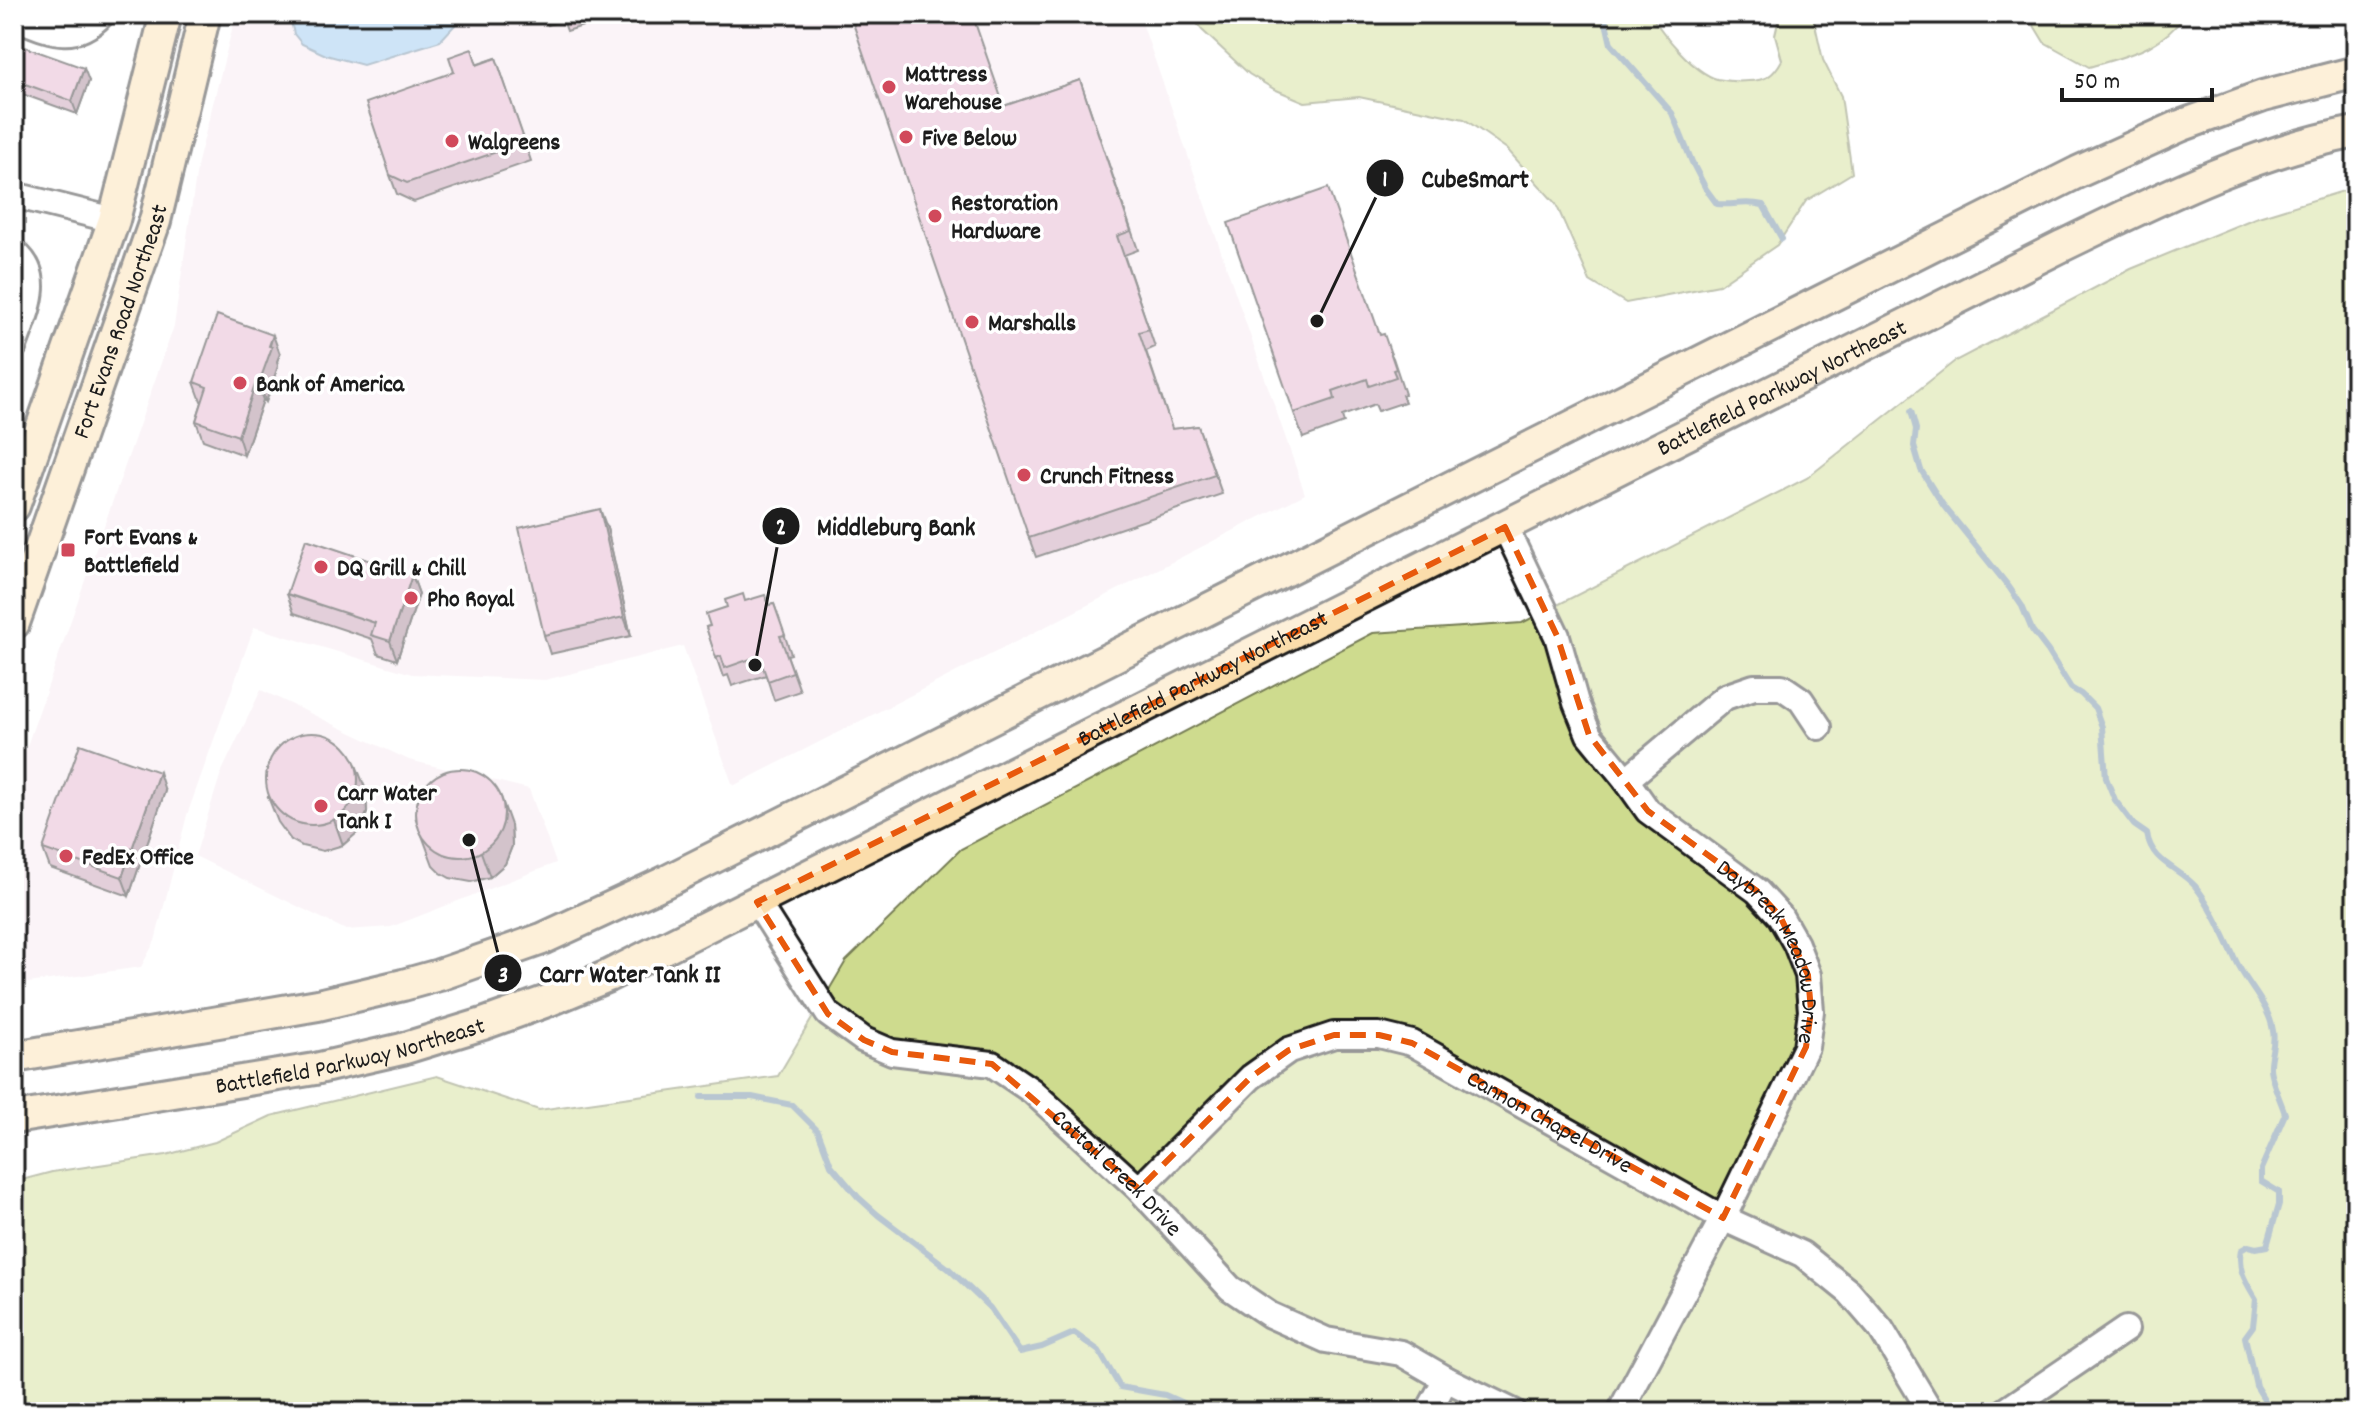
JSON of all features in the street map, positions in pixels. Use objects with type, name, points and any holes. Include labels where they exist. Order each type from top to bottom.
[{"type":"main road","name":"Fort Evans Road Northeast","points":[[14,506],[114,220],[166,14]]},
{"type":"main road","name":"Fort Evans Road Northeast","points":[[14,623],[151,234],[205,14]]},
{"type":"main road","points":[[14,1057],[318,1005],[439,975],[542,939],[663,883],[2078,172],[2194,121],[2263,96],[2356,72]]},
{"type":"main road","name":"Battlefield Parkway Northeast","points":[[14,1118],[315,1069],[402,1049],[483,1024],[608,976],[2062,246],[2200,180],[2251,161],[2356,132]]},
{"type":"street","points":[[14,17],[54,32],[68,33],[82,30],[102,14]]},
{"type":"street","points":[[14,195],[114,220]]},
{"type":"street","points":[[14,252],[26,263],[32,277],[32,292],[14,346]]},
{"type":"street","name":"Daybreak Meadow Drive","points":[[1505,527],[1557,636],[1576,703],[1589,735],[1648,811],[1757,891],[1780,916],[1796,944],[1808,975],[1811,1011],[1806,1047],[1723,1218],[1620,1412]]},
{"type":"street","points":[[1626,780],[1725,697],[1754,687],[1782,687],[1801,700],[1819,727]]},
{"type":"street","name":"Cattail Creek Drive","points":[[757,902],[828,1014],[864,1040],[892,1052],[992,1064],[1032,1091],[1139,1189],[1230,1288],[1270,1315],[1326,1340],[1401,1353],[1514,1412]]},
{"type":"street","name":"Cannon Chapel Drive","points":[[1139,1189],[1251,1077],[1289,1050],[1334,1035],[1379,1035],[1412,1043],[1723,1218],[1802,1254],[1849,1292],[1881,1329],[1931,1412]]},
{"type":"street","points":[[2004,1412],[2126,1329]]},
{"type":"street","points":[[1428,1412],[1446,1379]]},
{"type":"highlighted area","points":[[1505,527],[1557,636],[1589,735],[1648,811],[1757,891],[1780,916],[1808,975],[1811,1011],[1806,1047],[1723,1218],[1412,1043],[1379,1035],[1334,1035],[1289,1050],[1251,1077],[1139,1189],[992,1064],[892,1052],[864,1040],[828,1014],[757,902]]},
{"type":"shaded area","points":[[236,14],[1139,14],[1305,494],[733,786],[683,646],[545,680],[412,674],[254,627],[187,815],[155,941],[141,967],[14,985],[14,783],[174,326],[198,162]]},
{"type":"shaded area","points":[[261,690],[409,760],[529,789],[556,863],[391,927],[346,930],[195,856],[221,773]]},
{"type":"green space","points":[[1190,14],[1650,14],[1689,61],[1708,75],[1717,79],[1754,81],[1772,73],[1782,60],[1775,35],[1780,14],[1818,14],[1814,20],[1823,60],[1841,96],[1852,173],[1806,201],[1777,245],[1719,285],[1626,303],[1590,281],[1556,204],[1507,149],[1464,119],[1359,97],[1305,102],[1249,74],[1202,30]]},
{"type":"green space","points":[[2027,14],[2186,14],[2166,36],[2143,50],[2089,67],[2044,42]]},
{"type":"green space","points":[[2356,187],[2356,1412],[14,1412],[14,1182],[52,1172],[166,1155],[215,1142],[271,1116],[437,1076],[539,1110],[778,1076],[846,961],[961,849],[1373,633],[1522,623],[1807,478],[1955,361],[2131,269],[2255,218]]},
{"type":"water","points":[[289,14],[460,14],[455,25],[440,41],[363,65],[326,55],[302,44],[294,34]]},
{"type":"building","points":[[878,14],[972,14],[1004,106],[1080,80],[1131,231],[1117,236],[1149,329],[1139,332],[1172,429],[1198,426],[1215,475],[1029,538],[853,23]]},
{"type":"building","points":[[14,43],[84,68],[72,101],[14,80]]},
{"type":"building","name":"Walgreens","points":[[472,49],[477,65],[496,58],[525,142],[407,183],[390,175],[366,103],[454,72],[449,57]]},
{"type":"building","points":[[1328,188],[1380,335],[1384,334],[1396,377],[1369,386],[1367,379],[1333,391],[1335,399],[1294,413],[1228,223]]},
{"type":"building","name":"Bank of America","points":[[217,315],[273,335],[269,346],[272,347],[259,383],[256,382],[238,436],[196,421],[207,387],[194,382]]},
{"type":"building","points":[[600,509],[624,617],[544,635],[519,528]]},
{"type":"building","points":[[306,539],[412,575],[390,641],[371,635],[375,623],[287,594]]},
{"type":"building","points":[[743,594],[745,601],[765,595],[769,605],[774,604],[785,635],[780,636],[793,672],[768,681],[759,656],[725,668],[721,656],[716,658],[706,627],[710,626],[706,614],[727,607],[725,600]]},
{"type":"building","name":"Carr Water Tank I","points":[[312,733],[330,736],[345,746],[355,761],[358,779],[355,797],[345,812],[330,822],[312,825],[294,822],[279,812],[269,797],[266,779],[269,761],[279,746],[294,736]]},
{"type":"building","points":[[80,744],[159,772],[122,877],[43,849]]},
{"type":"building","points":[[460,769],[477,772],[491,782],[501,796],[504,813],[501,830],[491,844],[477,854],[460,857],[443,854],[429,844],[419,830],[416,813],[419,796],[429,782],[443,772]]},
{"type":"waterway","points":[[1604,14],[1611,44],[1672,113],[1692,162],[1717,204],[1763,205],[1782,239]]},
{"type":"waterway","points":[[1911,411],[1916,429],[1914,446],[1921,470],[1943,505],[2009,587],[2022,606],[2032,630],[2071,688],[2095,708],[2102,727],[2106,778],[2115,800],[2134,825],[2147,834],[2154,852],[2195,886],[2271,1021],[2274,1036],[2271,1073],[2285,1114],[2261,1169],[2261,1181],[2279,1192],[2279,1204],[2267,1246],[2248,1246],[2241,1250],[2240,1264],[2256,1299],[2253,1326],[2245,1337],[2256,1386],[2272,1412]]},
{"type":"waterway","points":[[701,1097],[752,1097],[792,1105],[818,1131],[831,1165],[858,1197],[949,1269],[990,1308],[1020,1352],[1042,1347],[1074,1333],[1099,1351],[1120,1387],[1165,1395],[1185,1404],[1187,1412]]},
{"type":"place","name":"Mattress Warehouse","points":[[889,87]]},
{"type":"place","name":"Five Below","points":[[906,137]]},
{"type":"place","name":"Walgreens","points":[[452,141]]},
{"type":"place","name":"Restoration Hardware","points":[[935,216]]},
{"type":"place","name":"CubeSmart","points":[[1317,321]]},
{"type":"place","name":"Marshalls","points":[[972,322]]},
{"type":"place","name":"Bank of America","points":[[240,383]]},
{"type":"place","name":"Crunch Fitness","points":[[1024,475]]},
{"type":"place","name":"Fort Evans & Battlefield","points":[[68,550]]},
{"type":"place","name":"DQ Grill & Chill","points":[[321,567]]},
{"type":"place","name":"Pho Royal","points":[[411,598]]},
{"type":"place","name":"Middleburg Bank","points":[[755,665]]},
{"type":"place","name":"Carr Water Tank I","points":[[321,806]]},
{"type":"place","name":"Carr Water Tank II","points":[[469,840]]},
{"type":"place","name":"FedEx Office","points":[[66,856]]}]
